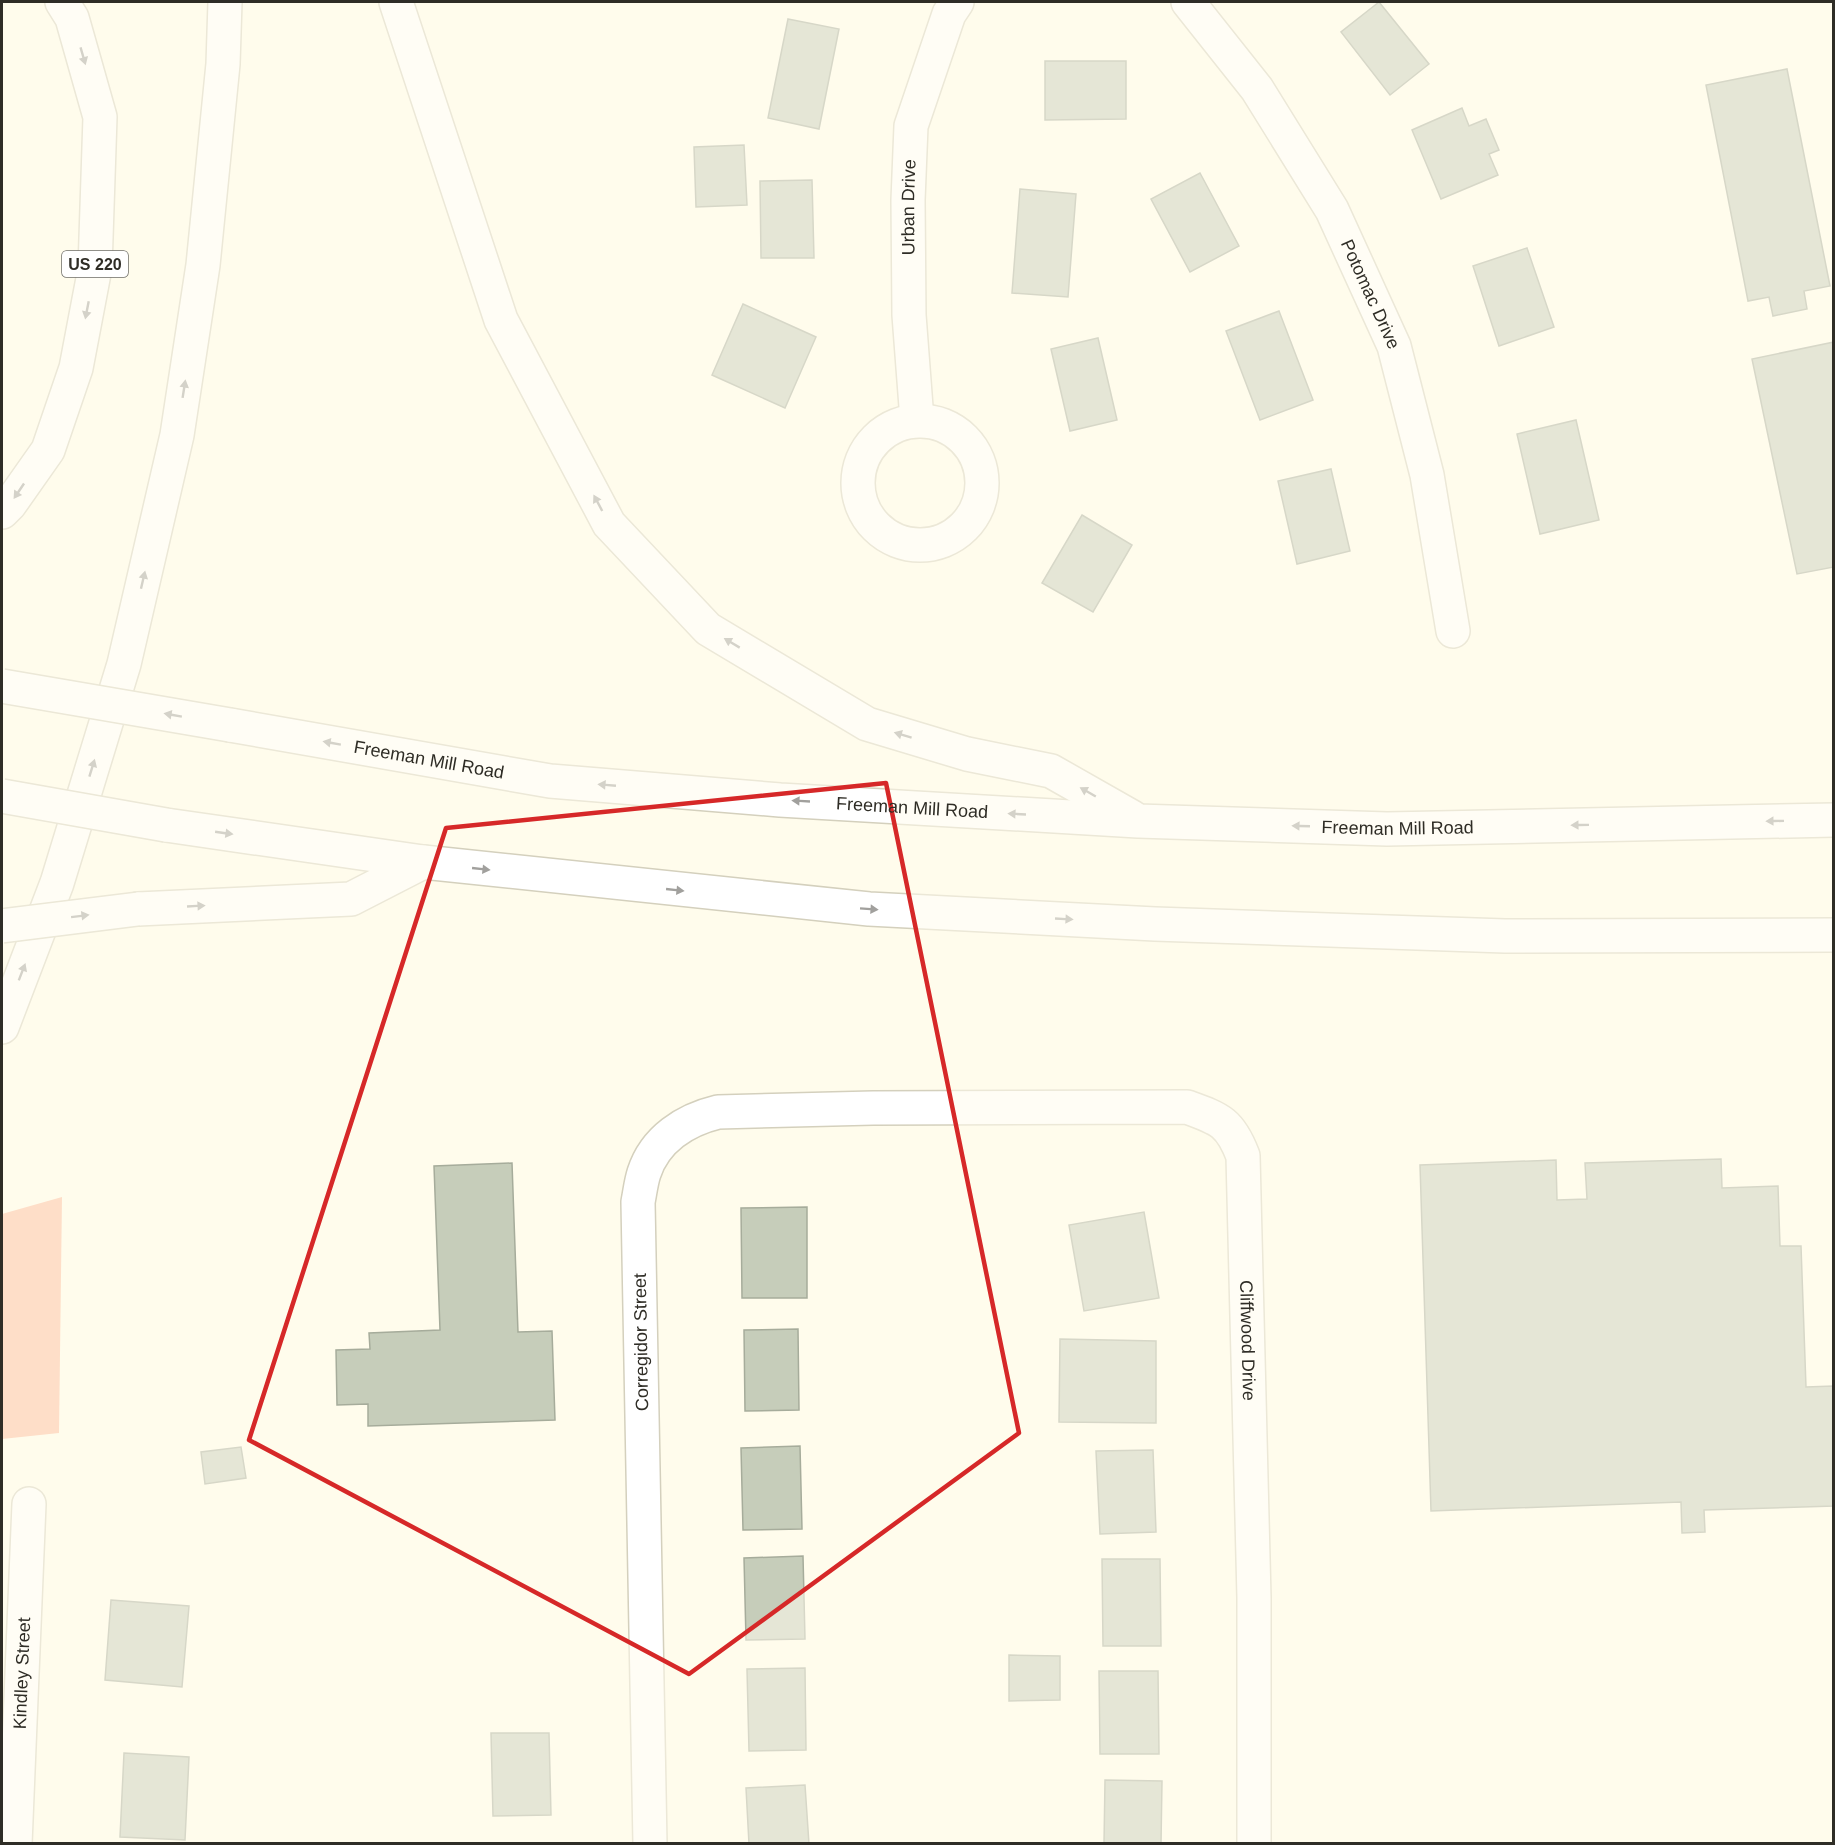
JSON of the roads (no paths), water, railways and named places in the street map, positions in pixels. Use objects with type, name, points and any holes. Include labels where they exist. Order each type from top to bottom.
[{"type":"main road","name":"US 220","points":[[2,512],[48,450],[76,368],[95,268],[100,117],[72,18],[62,2]]},
{"type":"main road","points":[[2,1027],[57,883],[124,664],[177,435],[203,265],[223,64],[225,2]]},
{"type":"main road","points":[[396,2],[501,320],[609,524],[708,629],[867,724],[967,754],[1051,771],[1138,821]]},
{"type":"main road","name":"Urban Drive","points":[[917,420],[909,315],[908,200],[911,126],[949,14],[957,2]]},
{"type":"main road","name":"Potomac Drive","points":[[1188,2],[1257,88],[1332,210],[1394,346],[1427,475],[1453,631]]},
{"type":"main road","name":"Freeman Mill Road","points":[[2,686],[550,781],[780,800],[1138,821],[1387,829],[1833,820]]},
{"type":"main road","points":[[2,796],[166,825],[423,862],[869,909],[1155,924],[1505,936],[1833,935]]},
{"type":"main road","points":[[2,926],[138,909],[351,899],[423,862]]},
{"type":"main road","name":"Cliffwood Drive","points":[[948,1108],[1187,1107],[1225,1124],[1236,1137],[1243,1156],[1244,1177],[1254,1598],[1254,1844]]},
{"type":"main road","name":"Corregidor Street","points":[[650,1844],[638,1202],[643,1174],[652,1156],[664,1140],[679,1127],[700,1116],[718,1112],[948,1108]]},
{"type":"main road","name":"Kindley Street","points":[[15,1844],[29,1504]]}]
